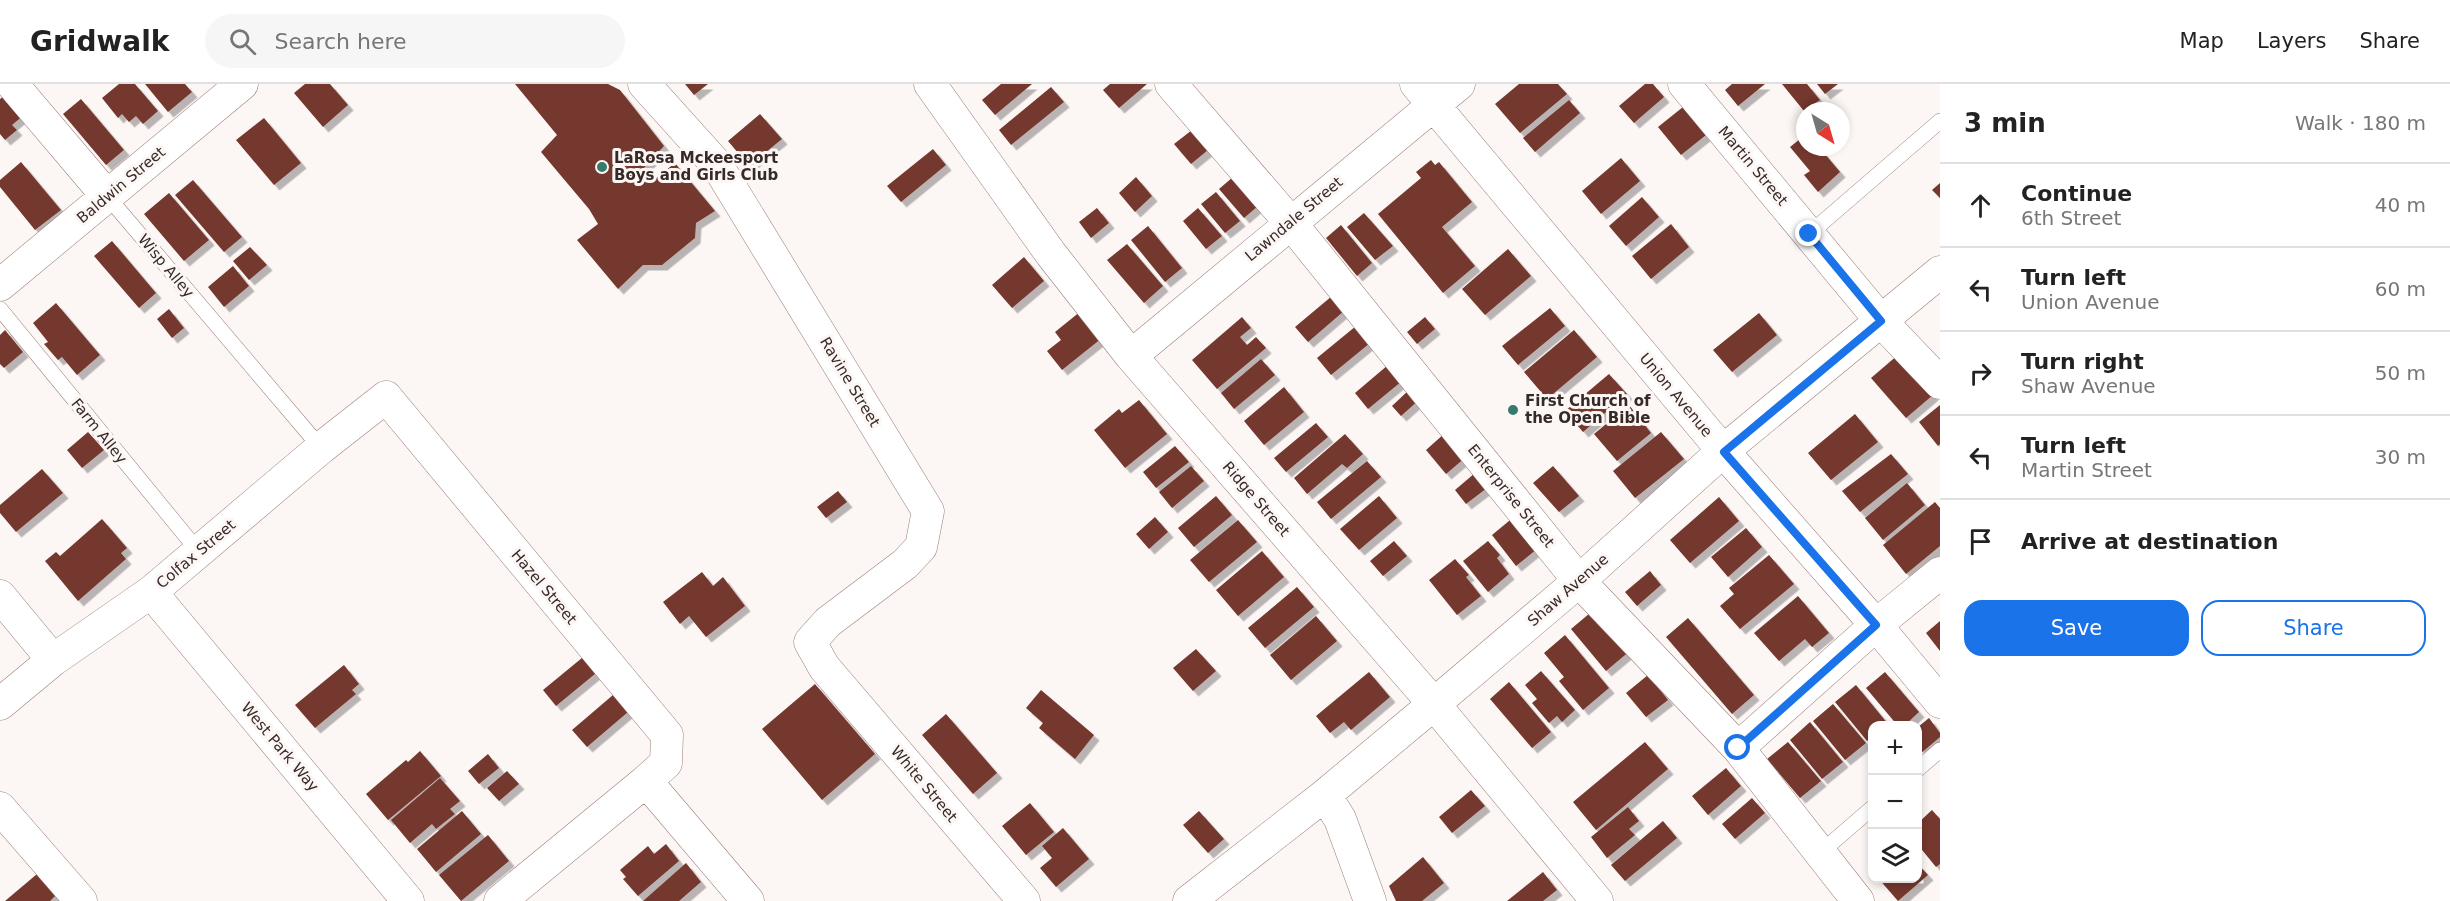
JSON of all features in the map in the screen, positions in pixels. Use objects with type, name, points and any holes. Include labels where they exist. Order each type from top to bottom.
[{"type":"street","name":"Wisp Alley","points":[[12,84],[107,196]]},
{"type":"street","name":"Baldwin Street","points":[[0,285],[242,84]]},
{"type":"street","name":"Ravine Street","points":[[644,84],[717,165],[928,511],[921,547],[905,564],[828,622],[810,642],[824,667]]},
{"type":"street","name":"Ridge Street","points":[[930,84],[1051,254],[1131,356],[1434,704],[1597,901]]},
{"type":"street","name":"Enterprise Street","points":[[1171,84],[1290,222],[1579,581],[1738,748],[1858,901]]},
{"type":"street","name":"Lawndale Street","points":[[1131,356],[1290,222],[1424,94],[1459,84]]},
{"type":"street","name":"Martin Street","points":[[1684,84],[1881,321],[1940,383]]},
{"type":"street","name":"Union Avenue","points":[[1424,94],[1724,452],[1876,625],[1940,702]]},
{"type":"street","name":"Shaw Avenue","points":[[1189,901],[1325,795],[1434,704],[1579,581],[1724,452],[1940,272]]},
{"type":"street","name":"Colfax Street","points":[[0,704],[54,660],[151,592],[321,448],[386,397]]},
{"type":"street","name":"Hazel Street","points":[[386,397],[668,735],[666,763],[500,901]]},
{"type":"street","points":[[1738,748],[1876,625],[1940,573]]},
{"type":"street","name":"West Park Way","points":[[151,592],[408,901]]},
{"type":"street","points":[[0,596],[54,660]]},
{"type":"street","name":"White Street","points":[[824,667],[1024,901]]},
{"type":"street","points":[[646,780],[748,901]]},
{"type":"street","points":[[1325,795],[1340,819],[1370,901]]},
{"type":"street","points":[[0,808],[81,901]]},
{"type":"lane","points":[[1809,234],[1940,121]]},
{"type":"lane","name":"Wisp Alley","points":[[107,196],[321,448]]},
{"type":"lane","name":"Farm Alley","points":[[0,309],[199,552]]},
{"type":"lane","points":[[1922,766],[1940,750]]},
{"type":"lane","points":[[1820,853],[1868,811]]},
{"type":"building","points":[[119,84],[135,84],[158,111],[143,124],[136,116],[129,122],[122,114],[118,118],[102,98]]},
{"type":"building","points":[[145,84],[185,84],[192,92],[168,112]]},
{"type":"building","points":[[305,84],[330,84],[348,105],[323,127],[294,93]]},
{"type":"building","points":[[515,84],[608,84],[620,90],[664,146],[642,170],[651,182],[675,163],[715,211],[696,223],[695,238],[662,265],[643,265],[618,289],[577,240],[598,224],[589,209],[541,152],[557,135]]},
{"type":"building","points":[[685,84],[708,84],[694,95]]},
{"type":"building","points":[[1001,84],[1032,84],[995,115],[982,100]]},
{"type":"building","points":[[1110,84],[1147,84],[1119,108],[1103,90]]},
{"type":"building","points":[[1519,84],[1558,84],[1567,94],[1520,133],[1495,104]]},
{"type":"building","points":[[1645,84],[1653,84],[1664,97],[1634,123],[1619,106]]},
{"type":"building","points":[[1732,84],[1765,84],[1738,106],[1725,90]]},
{"type":"building","points":[[1782,84],[1807,84],[1820,100],[1817,102],[1797,102]]},
{"type":"building","points":[[1817,84],[1838,84],[1825,94]]},
{"type":"building","points":[[1051,87],[1064,102],[1011,145],[999,130]]},
{"type":"building","points":[[12,89],[30,110],[12,125],[17,130],[5,140],[0,134],[0,99]]},
{"type":"building","points":[[81,99],[124,150],[106,165],[63,114]]},
{"type":"building","points":[[1569,100],[1580,113],[1535,152],[1523,138]]},
{"type":"building","points":[[1683,107],[1706,135],[1681,155],[1658,127]]},
{"type":"building","points":[[760,114],[782,139],[749,166],[728,141]]},
{"type":"building","points":[[264,118],[301,163],[274,185],[236,140]]},
{"type":"building","points":[[1192,130],[1208,150],[1191,164],[1174,144]]},
{"type":"building","points":[[1796,142],[1796,154],[1790,147]]},
{"type":"building","points":[[933,149],[946,165],[901,202],[887,186]]},
{"type":"building","points":[[1798,156],[1827,156],[1840,172],[1818,192],[1804,175],[1810,171]]},
{"type":"building","points":[[1621,158],[1640,181],[1601,214],[1582,191]]},
{"type":"building","points":[[1431,160],[1435,165],[1439,162],[1472,202],[1442,227],[1475,266],[1443,293],[1378,214],[1421,178],[1416,172]]},
{"type":"building","points":[[21,162],[61,210],[35,230],[0,187],[0,180]]},
{"type":"building","points":[[1136,177],[1152,196],[1135,212],[1119,193]]},
{"type":"building","points":[[1233,177],[1258,206],[1244,218],[1219,189]]},
{"type":"building","points":[[193,180],[242,237],[224,252],[175,195]]},
{"type":"building","points":[[1940,183],[1940,198],[1932,190]]},
{"type":"building","points":[[1216,192],[1240,221],[1225,233],[1201,204]]},
{"type":"building","points":[[169,193],[209,240],[184,261],[144,214]]},
{"type":"building","points":[[1642,197],[1659,217],[1626,246],[1609,226]]},
{"type":"building","points":[[1097,208],[1109,223],[1091,238],[1079,222]]},
{"type":"building","points":[[1198,208],[1222,236],[1206,249],[1183,221]]},
{"type":"building","points":[[1364,213],[1393,246],[1375,260],[1347,227]]},
{"type":"building","points":[[1671,224],[1689,247],[1651,279],[1632,256]]},
{"type":"building","points":[[1341,225],[1372,263],[1357,276],[1326,238]]},
{"type":"building","points":[[1148,226],[1182,268],[1165,282],[1131,240]]},
{"type":"building","points":[[112,241],[156,293],[139,308],[94,256]]},
{"type":"building","points":[[1127,244],[1163,286],[1144,303],[1107,260]]},
{"type":"building","points":[[250,247],[267,265],[249,280],[233,261]]},
{"type":"building","points":[[1508,249],[1531,276],[1485,315],[1462,289]]},
{"type":"building","points":[[1024,257],[1044,281],[1012,308],[992,285]]},
{"type":"building","points":[[233,266],[249,286],[224,307],[208,287]]},
{"type":"building","points":[[1332,296],[1344,311],[1308,342],[1295,327]]},
{"type":"building","points":[[56,303],[100,355],[77,375],[62,357],[58,360],[44,344],[48,342],[33,323]]},
{"type":"building","points":[[1550,308],[1565,326],[1518,365],[1502,346]]},
{"type":"building","points":[[169,309],[184,328],[172,338],[157,319]]},
{"type":"building","points":[[1081,311],[1102,338],[1062,370],[1047,351],[1061,340],[1055,332]]},
{"type":"building","points":[[1759,313],[1777,335],[1732,372],[1713,350]]},
{"type":"building","points":[[1242,317],[1251,328],[1240,337],[1247,345],[1256,337],[1266,348],[1217,389],[1192,360]]},
{"type":"building","points":[[1425,317],[1435,329],[1417,344],[1407,332]]},
{"type":"building","points":[[1356,326],[1370,343],[1331,375],[1317,358]]},
{"type":"building","points":[[5,330],[23,352],[4,368],[0,364],[0,335]]},
{"type":"building","points":[[1574,330],[1597,357],[1547,399],[1524,372]]},
{"type":"building","points":[[1899,354],[1933,395],[1906,418],[1871,378]]},
{"type":"building","points":[[1261,359],[1275,375],[1234,409],[1221,393]]},
{"type":"building","points":[[1388,365],[1402,381],[1368,409],[1355,393]]},
{"type":"building","points":[[1609,374],[1627,394],[1583,432],[1565,411]]},
{"type":"building","points":[[1284,387],[1304,412],[1264,445],[1244,421]]},
{"type":"building","points":[[1410,389],[1420,399],[1401,416],[1392,406]]},
{"type":"building","points":[[1139,400],[1167,434],[1125,468],[1094,430],[1119,409],[1122,413]]},
{"type":"building","points":[[1629,405],[1651,433],[1617,461],[1594,434]]},
{"type":"building","points":[[1940,405],[1940,444],[1938,446],[1919,422]]},
{"type":"building","points":[[1855,414],[1878,442],[1831,480],[1808,453]]},
{"type":"building","points":[[1316,423],[1328,437],[1286,472],[1274,458]]},
{"type":"building","points":[[88,432],[104,450],[82,468],[67,450]]},
{"type":"building","points":[[1661,432],[1684,459],[1635,498],[1613,471]]},
{"type":"building","points":[[1445,433],[1466,457],[1446,474],[1426,450]]},
{"type":"building","points":[[1345,434],[1363,454],[1347,468],[1342,464],[1307,494],[1294,478]]},
{"type":"building","points":[[1175,446],[1189,462],[1156,488],[1143,472]]},
{"type":"building","points":[[1891,454],[1908,474],[1860,512],[1842,491]]},
{"type":"building","points":[[1367,461],[1381,477],[1331,519],[1317,502]]},
{"type":"building","points":[[1191,466],[1204,481],[1172,508],[1159,492]]},
{"type":"building","points":[[1553,466],[1579,496],[1559,512],[1533,483]]},
{"type":"building","points":[[42,469],[63,493],[16,532],[0,513],[0,505]]},
{"type":"building","points":[[1475,473],[1487,488],[1466,504],[1455,490]]},
{"type":"building","points":[[1907,483],[1925,505],[1883,540],[1865,518]]},
{"type":"building","points":[[838,491],[847,502],[826,518],[817,507]]},
{"type":"building","points":[[1216,496],[1232,515],[1194,547],[1178,528]]},
{"type":"building","points":[[1379,496],[1397,518],[1359,550],[1340,529]]},
{"type":"building","points":[[1719,497],[1739,521],[1690,563],[1670,540]]},
{"type":"building","points":[[1935,502],[1940,508],[1940,546],[1906,574],[1883,545]]},
{"type":"building","points":[[1515,516],[1537,549],[1516,566],[1492,535]]},
{"type":"building","points":[[1155,517],[1168,532],[1149,549],[1136,534]]},
{"type":"building","points":[[102,519],[127,548],[121,553],[126,559],[78,601],[45,561],[56,552],[60,556]]},
{"type":"building","points":[[1238,520],[1257,542],[1209,582],[1190,560]]},
{"type":"building","points":[[1746,528],[1762,547],[1728,577],[1711,557]]},
{"type":"building","points":[[1394,541],[1407,556],[1383,576],[1370,561]]},
{"type":"building","points":[[1488,541],[1500,555],[1497,558],[1509,574],[1488,592],[1463,561]]},
{"type":"building","points":[[1262,551],[1284,577],[1238,616],[1216,590]]},
{"type":"building","points":[[1769,555],[1794,584],[1740,629],[1720,606],[1734,594],[1729,588]]},
{"type":"building","points":[[1455,559],[1469,575],[1466,577],[1481,596],[1457,615],[1429,580]]},
{"type":"building","points":[[1650,571],[1661,585],[1637,606],[1625,592]]},
{"type":"building","points":[[702,572],[713,586],[723,577],[745,606],[706,637],[689,616],[680,624],[663,602]]},
{"type":"building","points":[[1297,587],[1314,607],[1265,648],[1248,628]]},
{"type":"building","points":[[1798,596],[1829,633],[1812,647],[1805,639],[1779,661],[1754,633]]},
{"type":"building","points":[[1596,608],[1631,650],[1606,671],[1571,629]]},
{"type":"building","points":[[1316,616],[1337,641],[1291,680],[1270,655]]},
{"type":"building","points":[[1688,618],[1754,695],[1732,714],[1666,637]]},
{"type":"building","points":[[1940,621],[1940,651],[1926,633]]},
{"type":"building","points":[[1565,635],[1609,688],[1583,710],[1559,681],[1564,677],[1544,653]]},
{"type":"building","points":[[1196,649],[1216,671],[1193,691],[1173,668]]},
{"type":"building","points":[[588,653],[601,669],[556,706],[543,690]]},
{"type":"building","points":[[344,665],[359,684],[352,690],[356,694],[315,728],[295,705]]},
{"type":"building","points":[[1541,671],[1575,710],[1562,722],[1557,716],[1549,723],[1532,703],[1537,699],[1525,685]]},
{"type":"building","points":[[1369,672],[1390,697],[1351,730],[1344,722],[1330,733],[1316,716]]},
{"type":"building","points":[[1885,672],[1919,712],[1909,721],[1894,721],[1866,688]]},
{"type":"building","points":[[1648,675],[1668,700],[1646,717],[1626,693]]},
{"type":"building","points":[[1509,682],[1551,732],[1532,748],[1490,699]]},
{"type":"building","points":[[815,684],[875,754],[822,800],[762,729]]},
{"type":"building","points":[[1856,685],[1886,721],[1868,721],[1867,741],[1835,702]]},
{"type":"building","points":[[620,689],[635,706],[587,747],[572,730]]},
{"type":"building","points":[[1041,690],[1094,735],[1075,759],[1039,728],[1043,723],[1026,708]]},
{"type":"building","points":[[1833,704],[1866,743],[1845,760],[1813,721]]},
{"type":"building","points":[[946,714],[997,773],[973,794],[922,735]]},
{"type":"building","points":[[1929,718],[1940,733],[1940,737],[1922,752],[1922,724]]},
{"type":"building","points":[[1810,722],[1843,762],[1822,779],[1790,740]]},
{"type":"building","points":[[1645,742],[1668,769],[1596,830],[1573,802]]},
{"type":"building","points":[[1788,742],[1821,781],[1800,798],[1767,759]]},
{"type":"building","points":[[420,751],[441,776],[388,820],[366,794]]},
{"type":"building","points":[[488,754],[499,768],[479,784],[468,771]]},
{"type":"building","points":[[1726,768],[1741,786],[1708,815],[1692,796]]},
{"type":"building","points":[[507,771],[519,784],[499,801],[487,788]]},
{"type":"building","points":[[440,778],[460,801],[450,809],[455,814],[436,829],[432,824],[410,843],[391,820]]},
{"type":"building","points":[[1471,790],[1485,806],[1452,833],[1439,817]]},
{"type":"building","points":[[1752,798],[1765,813],[1735,839],[1722,824]]},
{"type":"building","points":[[1030,803],[1054,832],[1026,855],[1002,826]]},
{"type":"building","points":[[1628,807],[1639,821],[1629,829],[1635,835],[1607,858],[1591,837]]},
{"type":"building","points":[[1932,810],[1940,819],[1940,864],[1936,867],[1922,850],[1922,819]]},
{"type":"building","points":[[462,811],[481,834],[436,872],[417,849]]},
{"type":"building","points":[[1199,811],[1224,839],[1208,853],[1183,825]]},
{"type":"building","points":[[1663,821],[1677,838],[1625,881],[1611,865]]},
{"type":"building","points":[[1063,828],[1089,859],[1056,887],[1040,868],[1052,858],[1042,846]]},
{"type":"building","points":[[488,835],[509,861],[461,901],[439,875]]},
{"type":"building","points":[[666,844],[679,861],[638,896],[623,879],[626,877],[620,870],[648,846],[654,854]]},
{"type":"building","points":[[1423,857],[1444,883],[1422,901],[1396,901],[1389,886]]},
{"type":"building","points":[[686,863],[701,882],[679,901],[643,901]]},
{"type":"building","points":[[1922,868],[1928,875],[1922,880]]},
{"type":"building","points":[[1543,872],[1557,890],[1543,901],[1507,901]]},
{"type":"building","points":[[37,874],[55,896],[50,901],[5,901]]},
{"type":"building","points":[[1882,883],[1919,883],[1898,901]]},
{"type":"place","name":"LaRosa Mckeesport Boys and Girls Club","points":[[602,167]]},
{"type":"place","name":"First Church of the Open Bible","points":[[1513,410]]},
{"type":"route","points":[[1738,748],[1876,625],[1724,452],[1881,321],[1809,234]]}]
